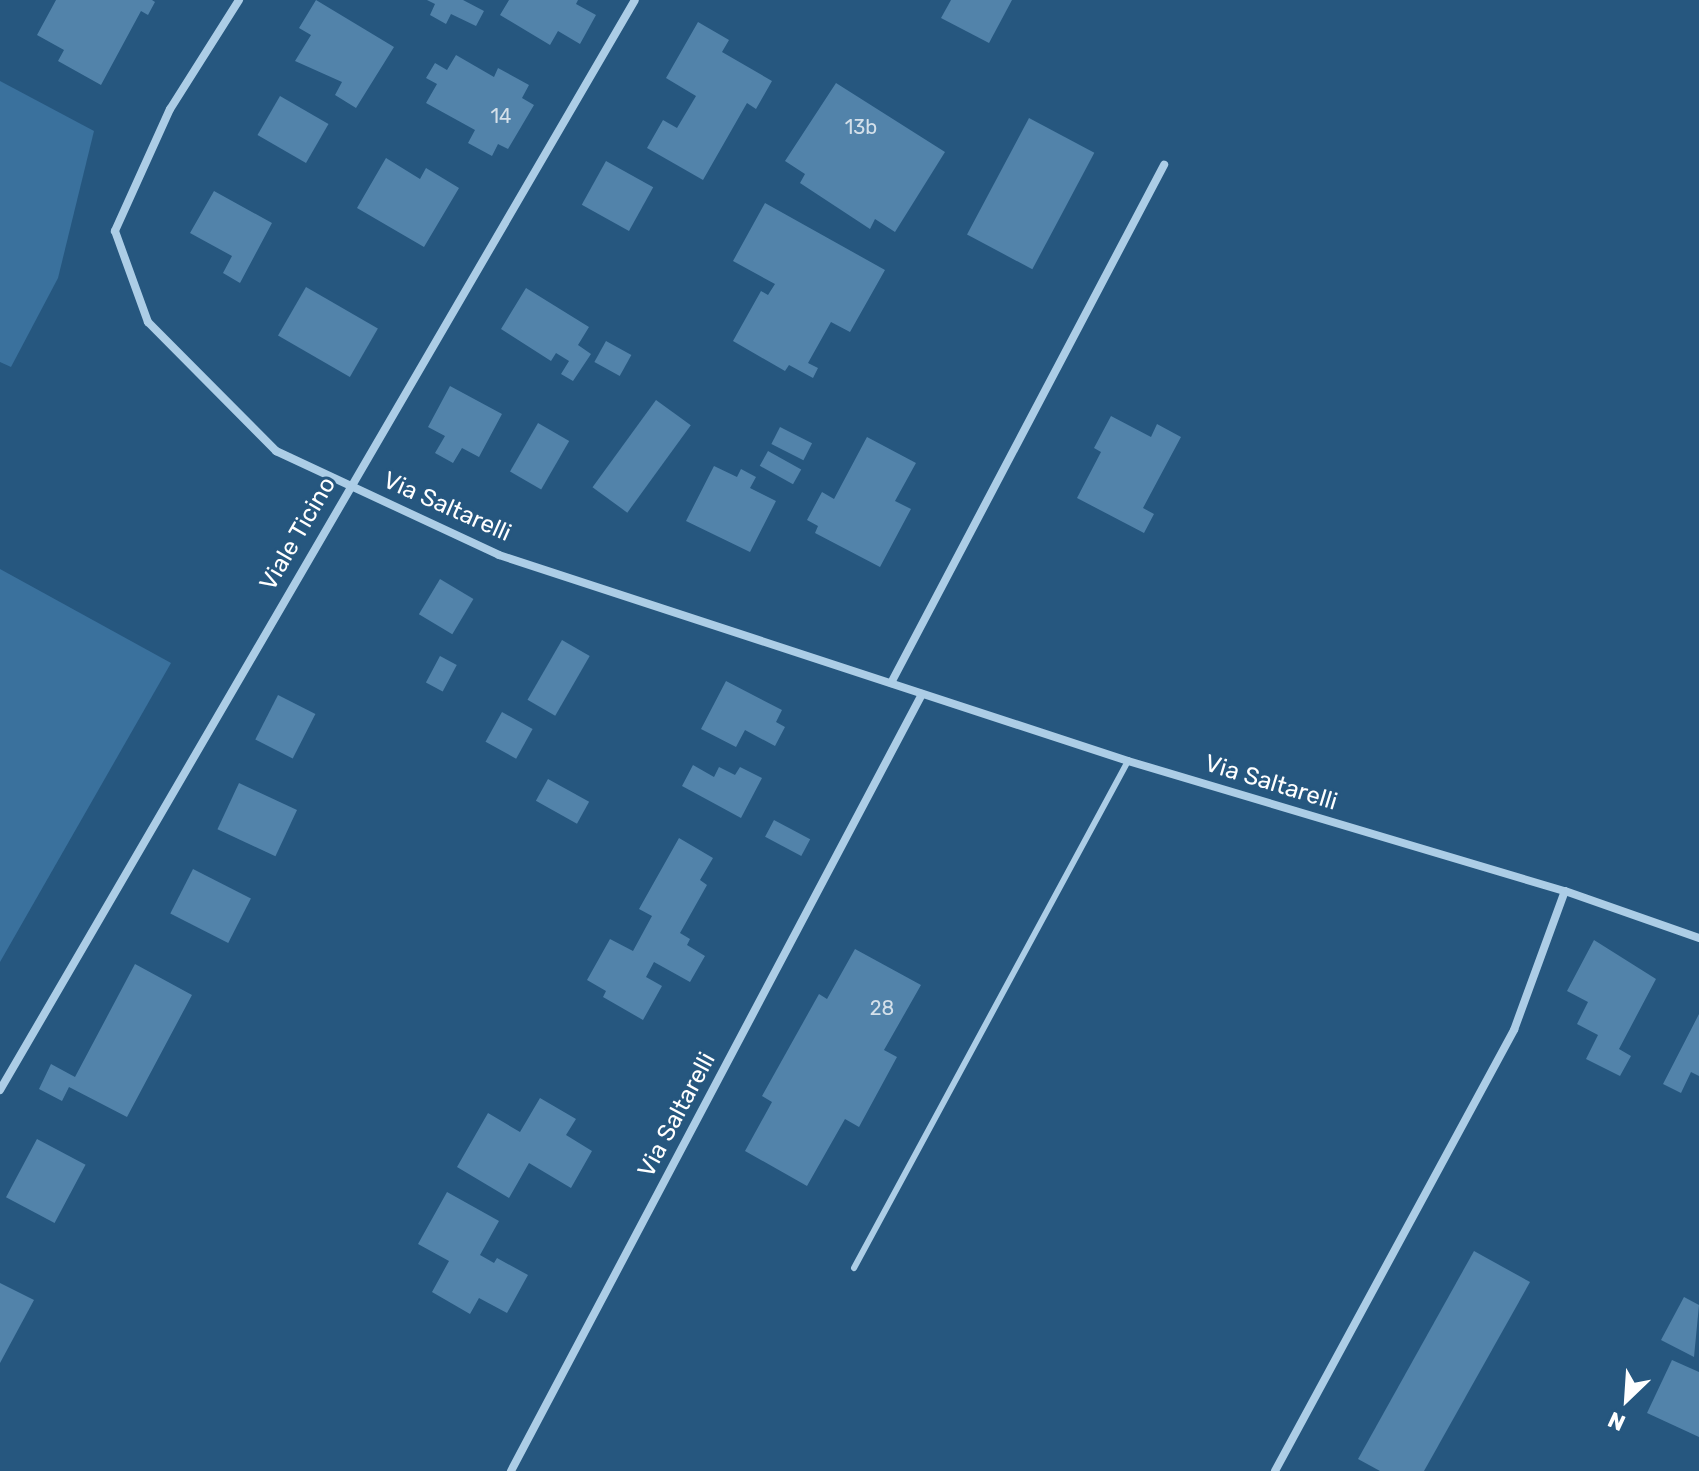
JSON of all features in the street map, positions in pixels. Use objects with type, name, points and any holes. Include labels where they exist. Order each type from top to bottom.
[{"type":"street","name":"Via Saltarelli","points":[[239,0],[170,109],[115,231],[148,322],[276,451],[499,555],[1128,761],[1565,891],[1699,938]]},
{"type":"street","name":"Viale Ticino","points":[[0,1090],[349,485],[635,0]]},
{"type":"street","points":[[891,683],[1164,165]]},
{"type":"street","name":"Via Saltarelli","points":[[511,1471],[922,694]]},
{"type":"street","points":[[1275,1471],[1514,1030],[1565,891]]},
{"type":"lane","points":[[854,1268],[1128,761]]},
{"type":"shaded area","points":[[0,81],[94,131],[58,278],[11,367],[0,362]]},
{"type":"shaded area","points":[[0,569],[171,663],[0,962]]},
{"type":"building","points":[[56,0],[155,2],[148,15],[141,11],[101,85],[58,61],[64,50],[37,35]]},
{"type":"building","points":[[316,0],[394,47],[356,108],[335,95],[342,82],[295,61],[311,35],[299,28]]},
{"type":"building","points":[[427,0],[463,0],[484,11],[476,26],[451,14],[446,24],[430,15],[435,4]]},
{"type":"building","points":[[509,0],[578,0],[576,4],[596,15],[580,44],[558,31],[550,45],[500,15]]},
{"type":"building","points":[[951,0],[1012,0],[989,43],[941,18]]},
{"type":"building","points":[[698,22],[729,40],[722,52],[772,81],[756,109],[747,103],[703,180],[647,148],[663,120],[677,128],[696,96],[666,78]]},
{"type":"building","points":[[456,55],[494,77],[498,68],[529,85],[522,98],[534,105],[508,149],[498,144],[492,156],[468,143],[475,130],[426,103],[437,84],[426,78],[435,63],[447,70]]},
{"type":"building","points":[[836,83],[945,152],[895,232],[875,219],[870,229],[800,183],[805,174],[785,161]]},
{"type":"building","points":[[280,96],[328,124],[306,163],[258,135]]},
{"type":"building","points":[[1029,118],[1094,153],[1032,269],[967,235]]},
{"type":"building","points":[[386,158],[420,179],[426,168],[459,188],[424,247],[357,208]]},
{"type":"building","points":[[606,161],[653,187],[629,231],[582,205]]},
{"type":"building","points":[[214,191],[272,223],[240,283],[223,273],[232,256],[190,233]]},
{"type":"building","points":[[765,203],[885,270],[850,332],[831,322],[808,363],[818,368],[813,378],[789,365],[785,371],[733,341],[761,291],[768,295],[775,284],[733,261]]},
{"type":"building","points":[[306,287],[378,328],[350,377],[278,335]]},
{"type":"building","points":[[526,288],[589,327],[578,345],[591,354],[573,381],[561,374],[569,361],[556,353],[551,361],[501,329]]},
{"type":"building","points":[[606,341],[631,355],[620,376],[594,362]]},
{"type":"building","points":[[450,386],[502,414],[479,457],[462,448],[453,463],[435,453],[445,436],[428,427]]},
{"type":"building","points":[[656,400],[691,425],[627,513],[593,487]]},
{"type":"building","points":[[1111,416],[1151,437],[1157,424],[1181,437],[1143,508],[1154,514],[1144,533],[1077,498],[1101,452],[1094,448]]},
{"type":"building","points":[[538,423],[569,441],[541,489],[510,471]]},
{"type":"building","points":[[780,427],[812,443],[803,460],[771,444]]},
{"type":"building","points":[[867,437],[916,463],[895,501],[911,509],[880,567],[815,533],[818,526],[807,520],[822,492],[834,499]]},
{"type":"building","points":[[768,451],[801,469],[793,484],[760,466]]},
{"type":"building","points":[[714,466],[737,477],[741,469],[756,477],[750,488],[776,501],[750,552],[686,521]]},
{"type":"building","points":[[440,579],[473,599],[452,634],[419,614]]},
{"type":"building","points":[[562,640],[590,656],[555,716],[528,700]]},
{"type":"building","points":[[440,656],[457,665],[443,691],[426,682]]},
{"type":"building","points":[[726,681],[782,710],[776,722],[785,727],[775,746],[745,730],[736,747],[701,729]]},
{"type":"building","points":[[278,695],[315,714],[293,759],[255,740]]},
{"type":"building","points":[[502,712],[533,729],[516,759],[486,742]]},
{"type":"building","points":[[693,765],[714,777],[719,767],[735,775],[740,767],[762,778],[741,818],[682,786]]},
{"type":"building","points":[[548,779],[589,802],[577,824],[536,801]]},
{"type":"building","points":[[239,783],[297,810],[275,856],[217,829]]},
{"type":"building","points":[[774,820],[810,839],[801,856],[765,837]]},
{"type":"building","points":[[679,838],[713,858],[700,880],[707,885],[680,933],[690,939],[687,945],[705,956],[690,982],[654,962],[646,977],[662,986],[643,1020],[603,997],[606,991],[587,980],[610,939],[633,951],[652,916],[639,909]]},
{"type":"building","points":[[193,869],[251,899],[228,943],[170,914]]},
{"type":"building","points":[[1594,940],[1656,979],[1619,1049],[1631,1056],[1620,1076],[1586,1059],[1598,1035],[1577,1024],[1588,1002],[1567,991]]},
{"type":"building","points":[[855,949],[921,985],[884,1050],[897,1057],[859,1127],[845,1119],[807,1186],[745,1151],[772,1102],[762,1096],[819,994],[827,999]]},
{"type":"building","points":[[135,964],[192,995],[127,1117],[69,1087],[62,1101],[39,1089],[51,1064],[75,1077]]},
{"type":"building","points":[[1699,1014],[1699,1076],[1691,1072],[1681,1093],[1663,1084]]},
{"type":"building","points":[[540,1098],[576,1119],[566,1135],[592,1151],[571,1188],[529,1163],[509,1198],[457,1167],[488,1113],[520,1132]]},
{"type":"building","points":[[37,1139],[86,1165],[55,1223],[6,1197]]},
{"type":"building","points":[[447,1192],[499,1221],[480,1255],[494,1263],[497,1258],[528,1275],[507,1313],[479,1298],[470,1314],[432,1292],[449,1261],[418,1244]]},
{"type":"building","points":[[1474,1251],[1530,1282],[1424,1471],[1380,1471],[1358,1459]]},
{"type":"building","points":[[0,1283],[34,1300],[0,1363]]},
{"type":"building","points":[[1684,1297],[1699,1305],[1694,1357],[1661,1340]]},
{"type":"building","points":[[1672,1360],[1699,1372],[1699,1437],[1647,1413]]}]
